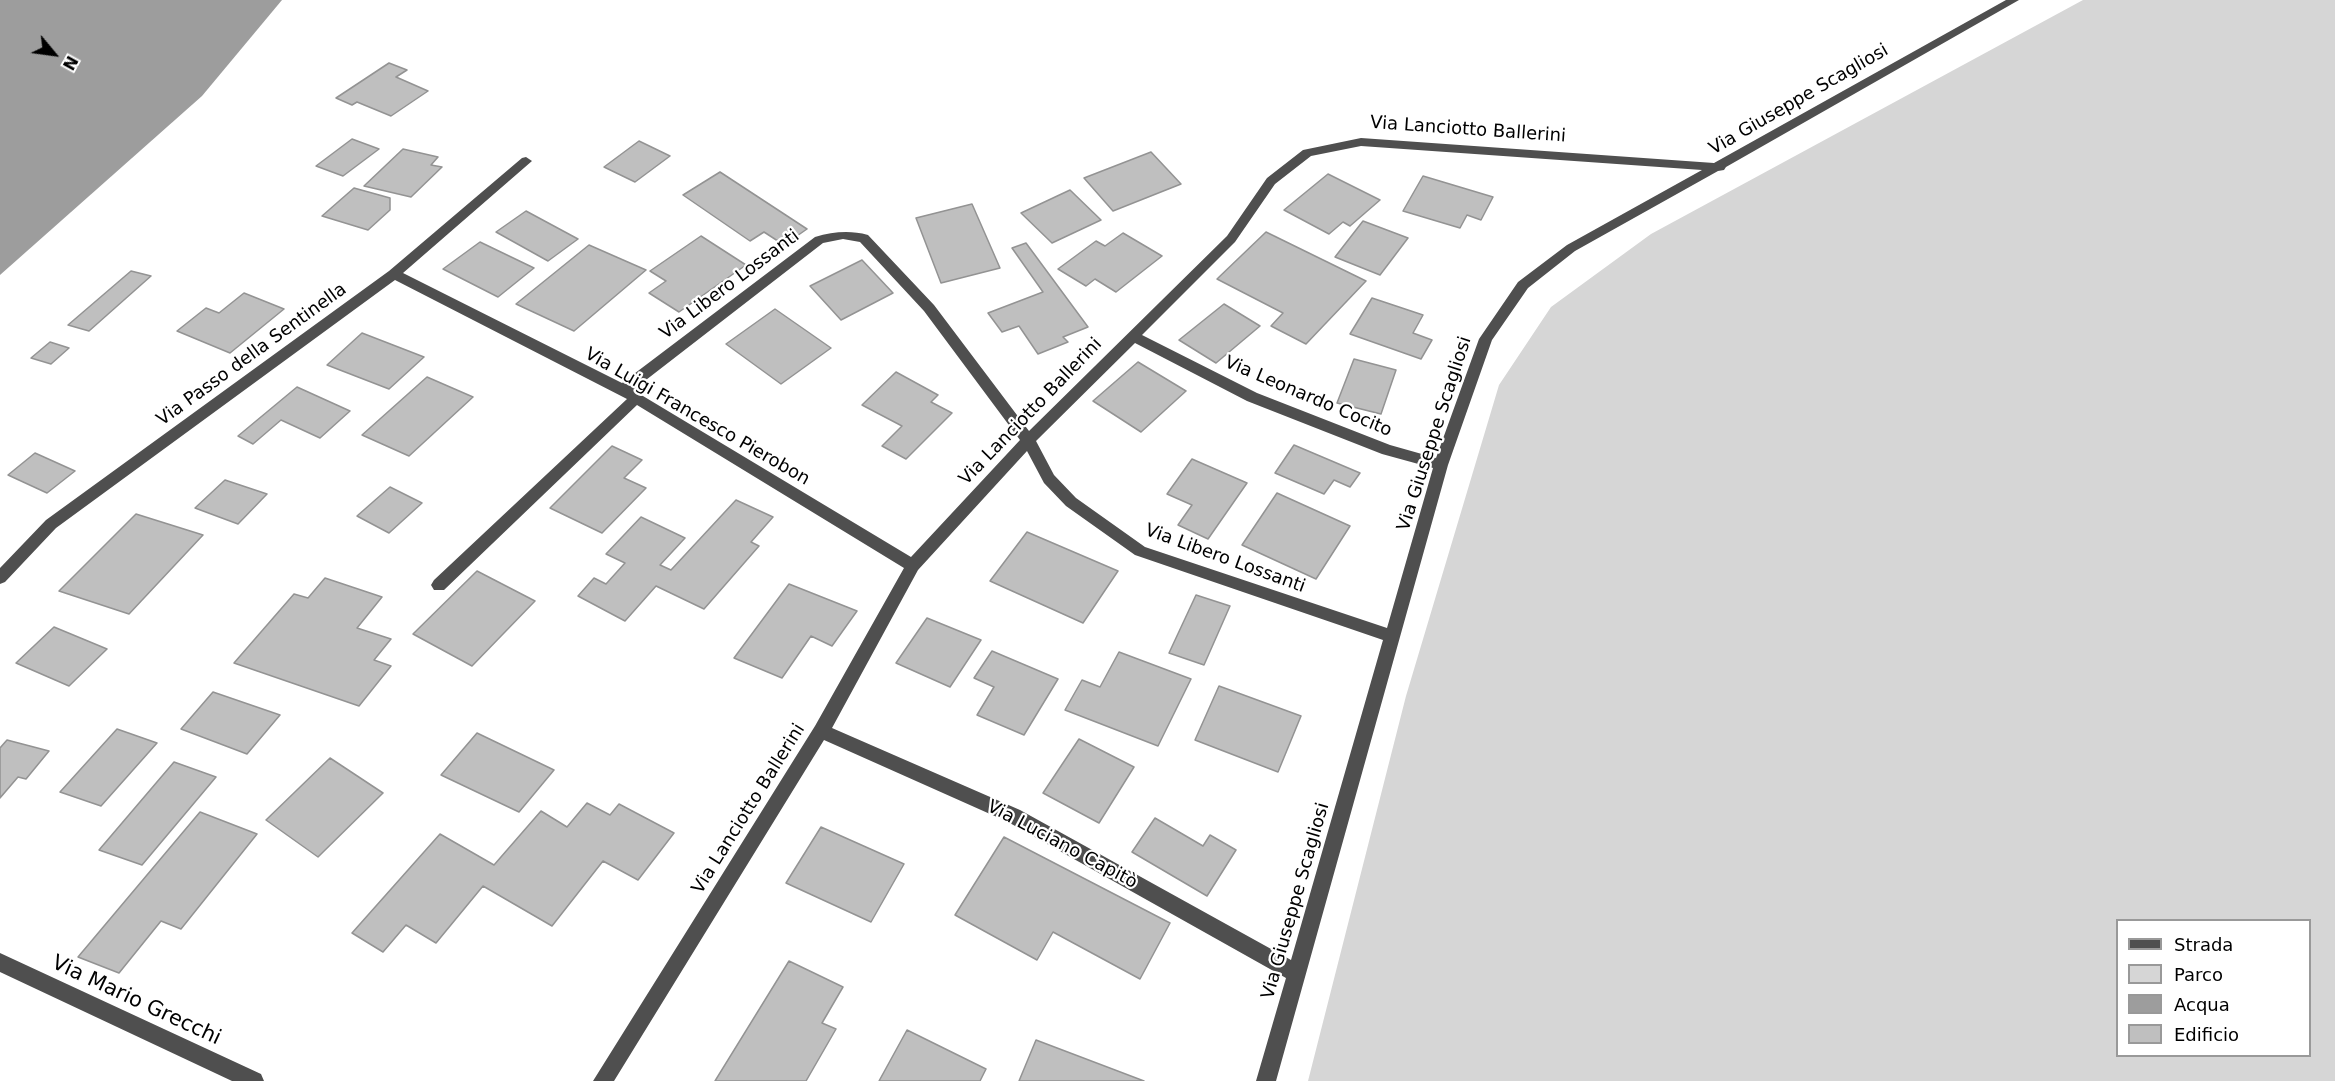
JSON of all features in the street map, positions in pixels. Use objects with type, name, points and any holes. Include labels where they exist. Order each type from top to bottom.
[{"type":"street","name":"Via Giuseppe Scagliosi","points":[[1266,1081],[1442,465],[1486,339],[1522,285],[1571,248],[1720,167],[2013,0]]},
{"type":"street","name":"Via Lanciotto Ballerini","points":[[603,1081],[821,731],[912,566],[1028,440],[1231,239],[1271,181],[1307,153],[1361,142],[1720,167]]},
{"type":"street","name":"Via Passo della Sentinella","points":[[0,578],[51,524],[394,274],[526,161]]},
{"type":"street","name":"Via Libero Lossanti","points":[[439,585],[630,394],[819,240],[843,235],[864,238],[929,308],[1028,440],[1049,479],[1071,502],[1140,551],[1393,637]]},
{"type":"street","name":"Via Luigi Francesco Pierobon","points":[[394,274],[630,394],[912,566]]},
{"type":"street","name":"Via Leonardo Cocito","points":[[1133,336],[1252,397],[1388,450],[1442,465]]},
{"type":"street","name":"Via Luciano Capitò","points":[[821,731],[1014,816],[1296,973]]},
{"type":"street","name":"Via Mario Grecchi","points":[[0,962],[254,1081]]},
{"type":"green space","points":[[2083,0],[2335,0],[2335,1081],[1308,1081],[1406,696],[1499,385],[1551,307],[1651,234]]},
{"type":"water","points":[[0,0],[282,0],[202,96],[0,275]]},
{"type":"building","points":[[389,63],[407,70],[396,77],[428,91],[391,116],[357,102],[352,105],[336,98]]},
{"type":"building","points":[[352,139],[379,149],[343,176],[316,166]]},
{"type":"building","points":[[639,141],[670,156],[635,182],[604,167]]},
{"type":"building","points":[[403,149],[438,157],[431,165],[442,167],[411,197],[364,186]]},
{"type":"building","points":[[1151,152],[1181,184],[1113,211],[1084,178]]},
{"type":"building","points":[[720,172],[807,229],[784,245],[764,232],[750,241],[683,195]]},
{"type":"building","points":[[1328,174],[1380,200],[1350,226],[1343,222],[1329,234],[1284,210]]},
{"type":"building","points":[[1423,176],[1493,197],[1481,220],[1467,215],[1460,228],[1403,211]]},
{"type":"building","points":[[354,188],[390,198],[390,210],[368,230],[322,216]]},
{"type":"building","points":[[1070,190],[1101,220],[1052,243],[1021,213]]},
{"type":"building","points":[[972,204],[1000,268],[941,283],[916,218]]},
{"type":"building","points":[[526,211],[578,239],[548,261],[496,232]]},
{"type":"building","points":[[1363,221],[1408,238],[1380,275],[1335,257]]},
{"type":"building","points":[[1266,232],[1366,281],[1306,344],[1271,326],[1283,313],[1217,279]]},
{"type":"building","points":[[1123,233],[1162,256],[1116,292],[1095,279],[1086,286],[1058,269],[1096,241],[1105,246]]},
{"type":"building","points":[[701,236],[746,265],[679,312],[649,293],[666,281],[650,271]]},
{"type":"building","points":[[480,242],[534,268],[498,297],[443,269]]},
{"type":"building","points":[[1026,243],[1088,327],[1063,337],[1068,342],[1038,354],[1019,326],[1002,332],[988,313],[1043,292],[1012,248]]},
{"type":"building","points":[[589,245],[646,270],[574,331],[516,304]]},
{"type":"building","points":[[862,260],[893,293],[841,320],[810,286]]},
{"type":"building","points":[[131,271],[151,276],[89,331],[68,325]]},
{"type":"building","points":[[244,293],[284,309],[230,353],[177,331],[206,308],[219,313]]},
{"type":"building","points":[[1372,298],[1423,315],[1413,333],[1432,340],[1421,359],[1350,334]]},
{"type":"building","points":[[1224,304],[1260,326],[1216,363],[1179,340]]},
{"type":"building","points":[[775,309],[831,348],[781,384],[726,344]]},
{"type":"building","points":[[362,333],[424,357],[389,389],[327,365]]},
{"type":"building","points":[[50,342],[69,348],[51,364],[31,358]]},
{"type":"building","points":[[1354,359],[1396,370],[1381,414],[1337,403]]},
{"type":"building","points":[[1138,362],[1186,391],[1141,432],[1093,401]]},
{"type":"building","points":[[896,372],[938,395],[931,402],[952,413],[906,459],[882,446],[902,426],[862,405]]},
{"type":"building","points":[[427,377],[473,397],[409,456],[362,435]]},
{"type":"building","points":[[297,387],[350,411],[320,438],[281,420],[253,444],[238,436]]},
{"type":"building","points":[[1294,445],[1360,473],[1350,487],[1334,480],[1324,494],[1275,473]]},
{"type":"building","points":[[612,446],[642,460],[624,478],[646,488],[602,533],[550,508]]},
{"type":"building","points":[[35,453],[75,471],[47,493],[8,475]]},
{"type":"building","points":[[1192,459],[1247,483],[1208,539],[1178,525],[1192,505],[1167,494]]},
{"type":"building","points":[[225,480],[267,494],[238,524],[195,508]]},
{"type":"building","points":[[390,487],[422,503],[389,533],[357,516]]},
{"type":"building","points":[[1277,493],[1350,526],[1316,579],[1242,545]]},
{"type":"building","points":[[736,500],[773,517],[751,542],[759,546],[704,609],[656,586],[625,621],[578,596],[594,578],[606,584],[625,563],[606,554],[641,517],[685,538],[660,565],[671,570]]},
{"type":"building","points":[[136,514],[203,535],[129,614],[59,591]]},
{"type":"building","points":[[1027,532],[1118,571],[1083,623],[990,581]]},
{"type":"building","points":[[477,571],[535,601],[472,666],[413,634]]},
{"type":"building","points":[[325,578],[382,597],[357,628],[391,639],[374,660],[391,666],[359,706],[234,663],[294,594],[308,598]]},
{"type":"building","points":[[789,584],[857,611],[832,646],[811,636],[782,678],[734,658]]},
{"type":"building","points":[[1196,595],[1230,606],[1204,665],[1169,653]]},
{"type":"building","points":[[927,618],[981,640],[950,687],[896,663]]},
{"type":"building","points":[[54,627],[107,649],[69,686],[16,663]]},
{"type":"building","points":[[992,651],[1058,679],[1024,735],[977,715],[994,687],[974,678]]},
{"type":"building","points":[[1119,652],[1191,679],[1158,746],[1065,710],[1082,680],[1100,687]]},
{"type":"building","points":[[1219,686],[1301,716],[1278,772],[1195,740]]},
{"type":"building","points":[[213,692],[280,715],[247,754],[181,729]]},
{"type":"building","points":[[117,729],[157,743],[101,806],[60,792]]},
{"type":"building","points":[[477,733],[554,770],[519,812],[441,775]]},
{"type":"building","points":[[1079,739],[1134,767],[1099,823],[1043,793]]},
{"type":"building","points":[[7,740],[49,751],[26,779],[18,777],[0,798],[0,748]]},
{"type":"building","points":[[330,758],[383,793],[318,857],[266,820]]},
{"type":"building","points":[[174,762],[216,777],[142,865],[99,850]]},
{"type":"building","points":[[587,803],[610,815],[619,804],[674,833],[638,880],[603,861],[552,926],[483,886],[436,943],[406,925],[383,952],[352,933],[440,834],[494,865],[541,811],[567,827]]},
{"type":"building","points":[[200,812],[257,834],[181,929],[161,921],[119,973],[78,957]]},
{"type":"building","points":[[1155,818],[1203,846],[1210,835],[1236,850],[1207,896],[1132,852]]},
{"type":"building","points":[[821,827],[904,864],[871,922],[786,883]]},
{"type":"building","points":[[1004,837],[1170,923],[1140,979],[1053,932],[1037,960],[955,915]]},
{"type":"building","points":[[789,961],[843,987],[822,1023],[836,1029],[806,1081],[715,1081]]},
{"type":"building","points":[[907,1030],[986,1069],[980,1081],[879,1081]]},
{"type":"building","points":[[1036,1040],[1144,1081],[1019,1081]]}]
